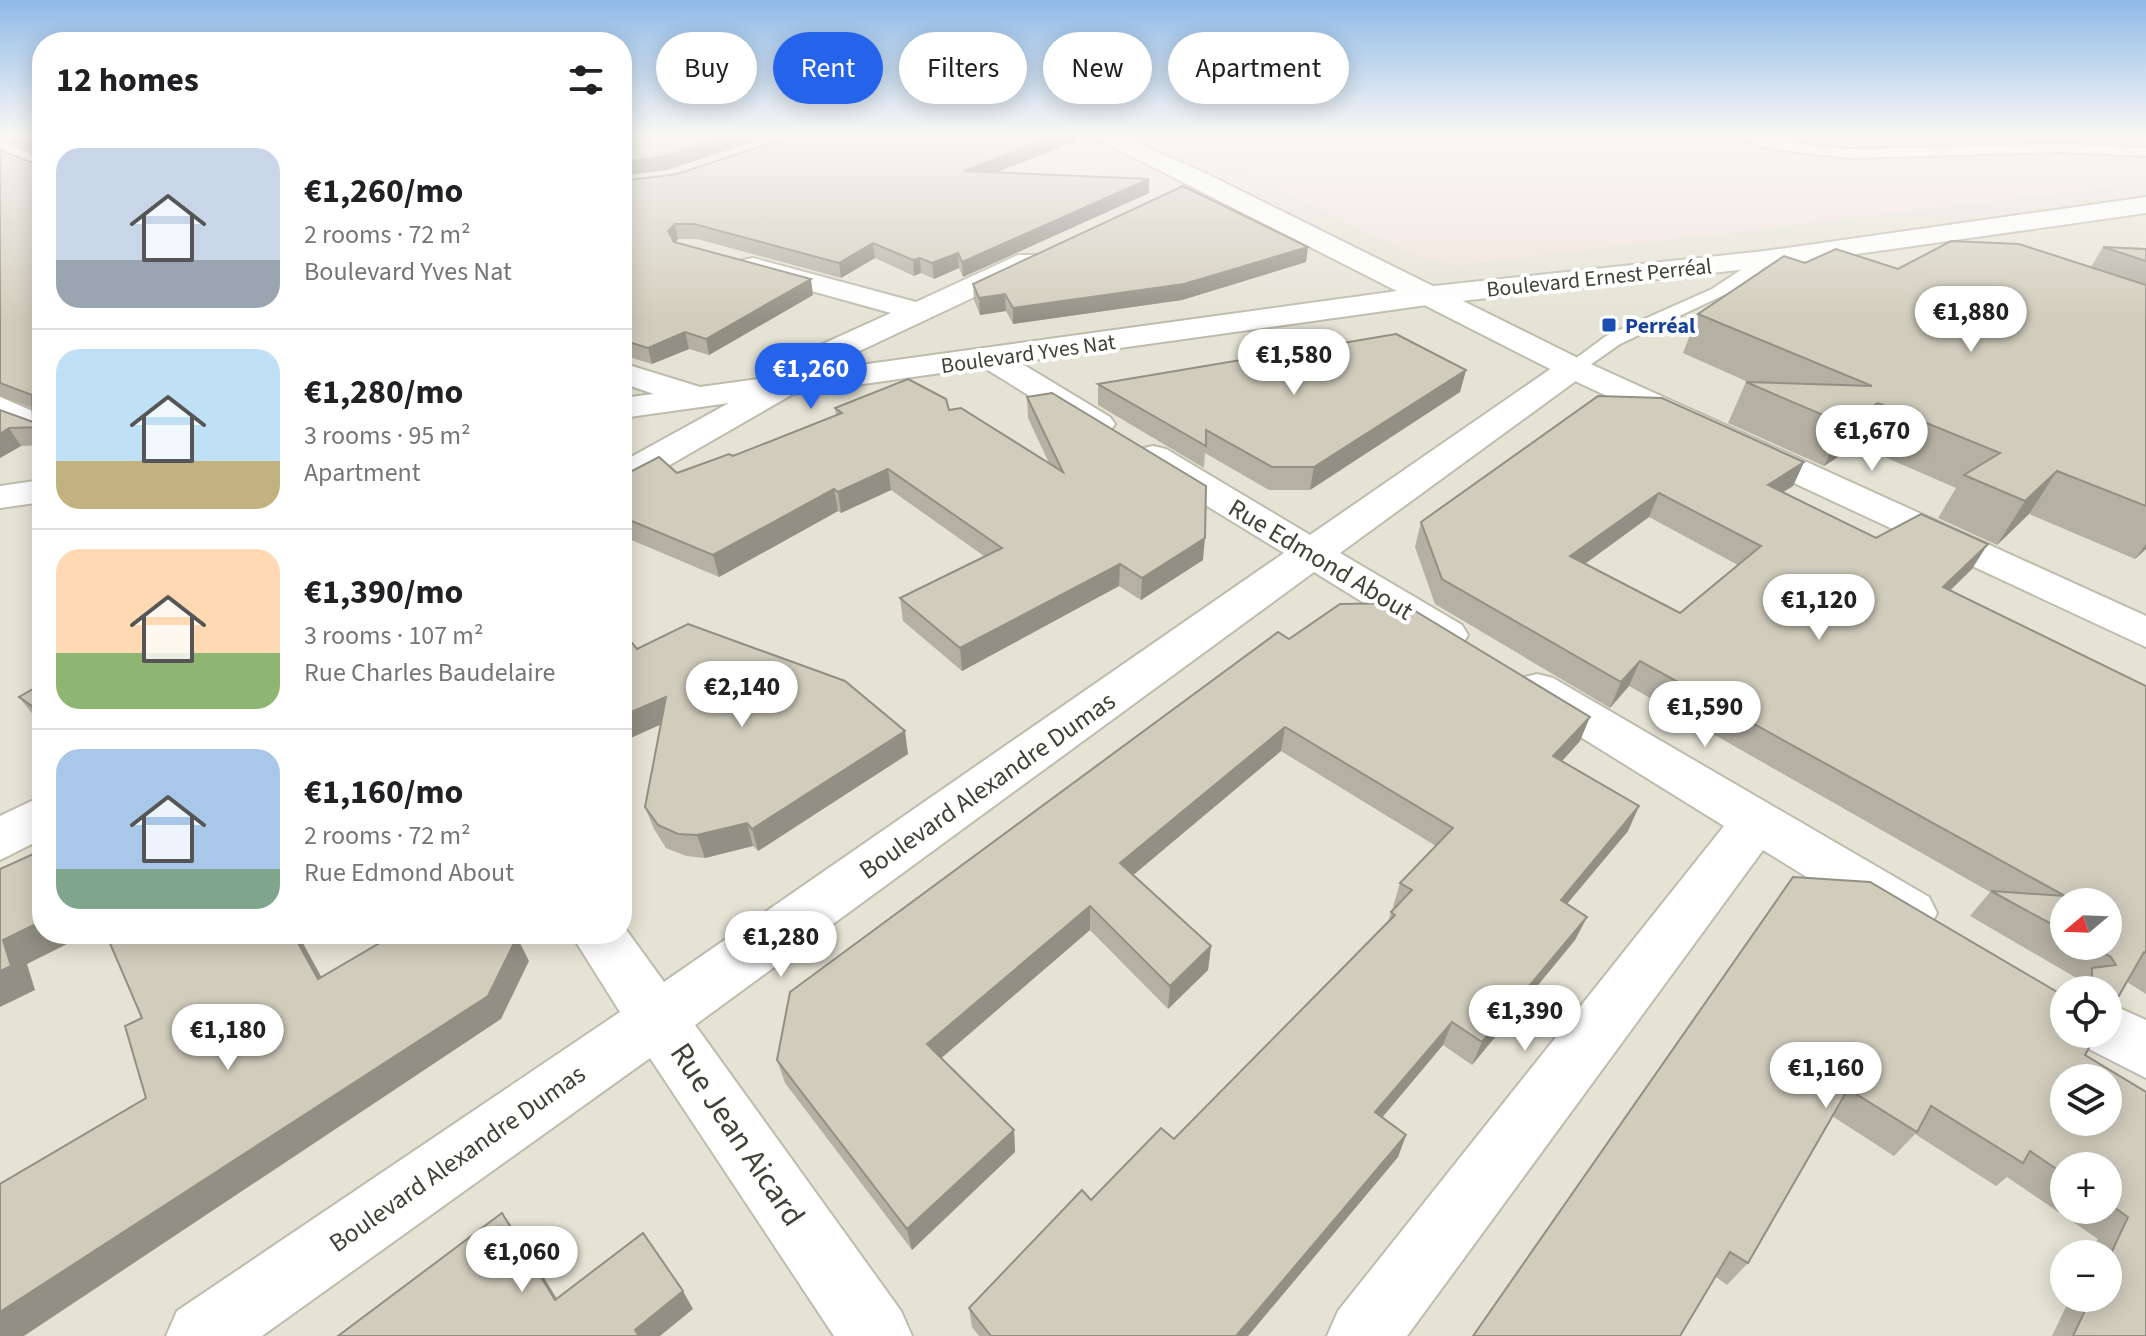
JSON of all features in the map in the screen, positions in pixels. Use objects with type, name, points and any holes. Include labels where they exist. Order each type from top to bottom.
[{"type":"street","points":[[1234,196],[1573,368],[2146,633]]},
{"type":"street","name":"Boulevard Ernest Perréal","points":[[1434,295],[1765,259],[1921,234],[2146,205]]},
{"type":"street","points":[[1921,234],[1966,257]]},
{"type":"street","points":[[632,471],[783,386],[807,363],[1058,247]]},
{"type":"street","points":[[730,260],[921,312]]},
{"type":"street","name":"Boulevard Yves Nat","points":[[632,407],[992,359],[1434,295]]},
{"type":"street","name":"Rue Edmond About","points":[[992,359],[1943,932]]},
{"type":"street","name":"Boulevard Alexandre Dumas","points":[[202,1336],[659,1018],[1573,368]]},
{"type":"street","points":[[632,376],[696,397]]},
{"type":"street","points":[[0,407],[32,423]]},
{"type":"street","points":[[0,497],[32,492]]},
{"type":"street","points":[[0,840],[32,821]]},
{"type":"street","points":[[1363,1336],[1756,822]]},
{"type":"street","name":"Rue Jean Aicard","points":[[605,944],[876,1336]]},
{"type":"street","points":[[2122,1037],[2146,1051]]},
{"type":"lane","name":"Boulevard Ernest Perréal","points":[[1573,368],[1614,339],[1724,288],[1761,266],[1765,259]]},
{"type":"shaded area","points":[[0,196],[32,196],[32,944],[632,944],[632,196],[1296,196],[1411,254],[1456,265],[2027,196],[2146,196],[2146,1336],[0,1336]]},
{"type":"shaded area","points":[[1296,196],[2034,196],[1456,265],[1411,254]]},
{"type":"building","points":[[0,196],[32,196],[32,395],[0,383]]},
{"type":"building","points":[[632,196],[1110,196],[962,262],[958,253],[932,263],[920,258],[913,260],[873,243],[839,263],[694,224],[675,224],[668,231],[674,242],[811,279],[706,339],[685,332],[648,348],[632,343]]},
{"type":"building","points":[[1161,196],[1204,196],[1308,247],[1184,284],[1013,308],[1005,294],[979,298],[973,284]]},
{"type":"building","points":[[1951,241],[2019,244],[2146,285],[2146,506],[2057,471],[2025,501],[1964,475],[2000,453],[1878,403],[1844,424],[1746,382],[1872,386],[1698,314],[1784,256],[1805,263],[1836,249],[1898,269]]},
{"type":"building","points":[[2103,247],[2146,249],[2146,261]]},
{"type":"building","points":[[1396,334],[1466,370],[1314,467],[1272,467],[1206,430],[1206,446],[1098,384]]},
{"type":"building","points":[[908,379],[946,399],[949,410],[961,408],[1063,472],[1027,397],[1052,393],[1206,486],[1205,538],[1142,578],[1120,564],[960,648],[900,598],[1002,548],[888,469],[838,492],[834,489],[713,555],[632,521],[632,471],[659,457],[677,473],[729,454],[733,456],[842,413],[835,408]]},
{"type":"building","points":[[1598,396],[1662,398],[1804,462],[1768,485],[1876,538],[1921,514],[1988,544],[1943,587],[2146,686],[2146,953],[2122,990],[2122,976],[2092,976],[2092,968],[2116,965],[2113,960],[2122,960],[2122,888],[2051,888],[1640,661],[1621,682],[1442,579],[1421,522]],"holes":[[[1659,493],[1761,546],[1680,613],[1570,556]]]},
{"type":"building","points":[[0,410],[32,422],[32,427],[9,428],[0,434]]},
{"type":"building","points":[[1402,603],[1590,717],[1553,756],[1639,806],[1561,900],[1587,917],[1482,1042],[1452,1022],[1375,1112],[1406,1135],[1236,1336],[991,1336],[969,1308],[1082,1190],[1091,1200],[1161,1128],[1174,1139],[1395,915],[1391,912],[1412,890],[1400,883],[1453,828],[1285,727],[1120,863],[1211,946],[1170,986],[1090,906],[927,1044],[1014,1130],[907,1229],[777,1060],[790,992],[1278,632],[1289,639],[1340,604]]},
{"type":"building","points":[[688,624],[845,681],[905,731],[752,829],[747,823],[697,835],[678,834],[658,825],[645,807],[666,697],[632,712],[632,643],[637,649]]},
{"type":"building","points":[[32,690],[32,706],[19,697]]},
{"type":"building","points":[[32,855],[32,926],[3,940],[11,966],[0,971],[0,869]]},
{"type":"building","points":[[1793,877],[1870,882],[2050,988],[2050,1048],[2089,1048],[2085,1055],[2100,1064],[2050,1064],[2050,1136],[2122,1136],[2122,1077],[2146,1092],[2146,1336],[2073,1336],[2084,1312],[2122,1312],[2122,1240],[2117,1240],[2128,1217],[2122,1213],[2122,1152],[2050,1152],[2050,1165],[2030,1151],[2023,1163],[1931,1106],[1917,1132],[1848,1089],[1748,1263],[1730,1252],[1680,1336],[1473,1336]]},
{"type":"building","points":[[1991,891],[2050,895],[2050,923]]},
{"type":"building","points":[[110,944],[299,944],[318,979],[378,944],[514,944],[488,996],[0,1312],[0,1184],[146,1098],[125,1026],[142,1018]]},
{"type":"building","points":[[502,1213],[555,1300],[643,1233],[683,1291],[635,1330],[639,1336],[338,1336]]},
{"type":"place","name":"Perréal","points":[[1609,325]]}]
